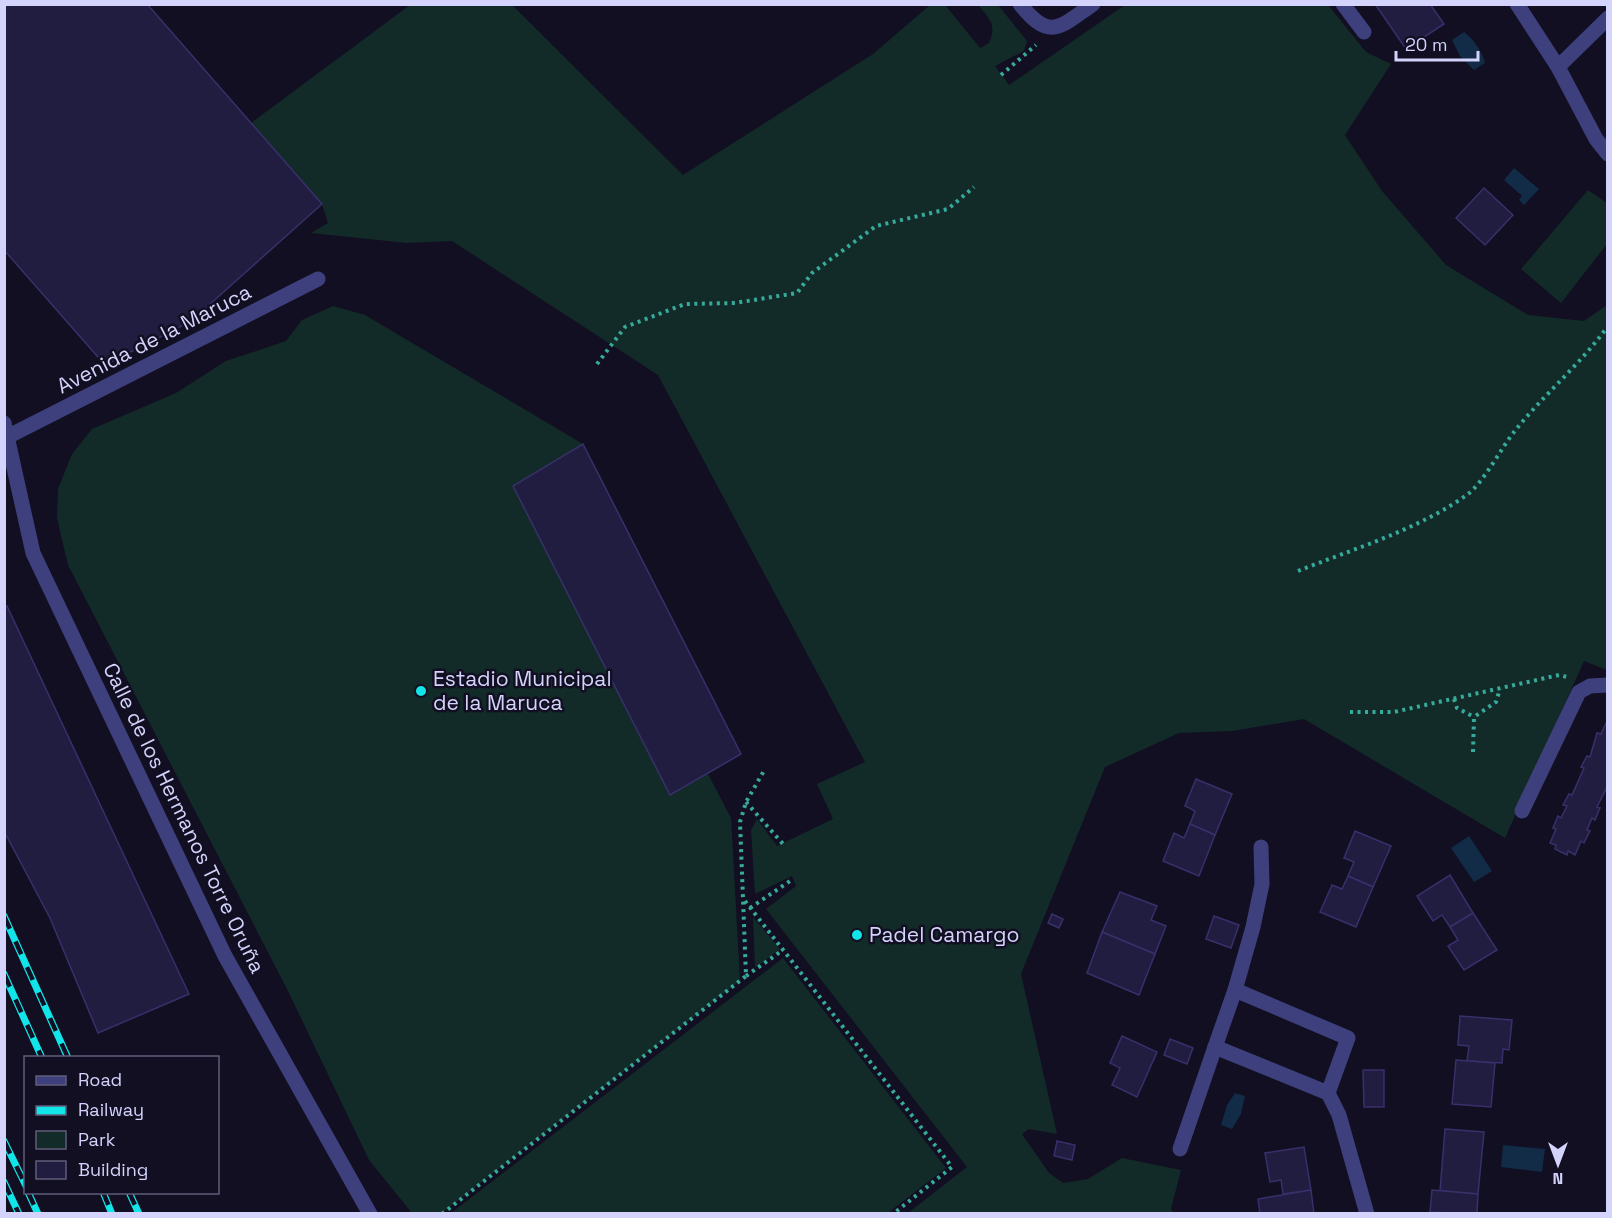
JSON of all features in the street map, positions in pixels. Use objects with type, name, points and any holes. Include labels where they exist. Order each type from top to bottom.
[{"type":"street","points":[[1020,4],[1033,20],[1049,28],[1060,27],[1093,4]]},
{"type":"street","points":[[1343,4],[1364,32]]},
{"type":"street","points":[[1517,4],[1558,67],[1596,140],[1608,154]]},
{"type":"street","points":[[1558,67],[1608,18]]},
{"type":"street","name":"Avenida de la Maruca","points":[[7,430],[318,279]]},
{"type":"street","name":"Calle de los Hermanos Torre Oruña","points":[[7,430],[33,553],[225,956],[370,1214]]},
{"type":"street","points":[[1522,812],[1579,692],[1590,686],[1608,685]]},
{"type":"street","points":[[1180,1149],[1235,990],[1253,927],[1262,884],[1261,847]]},
{"type":"street","points":[[1235,990],[1348,1038],[1328,1093]]},
{"type":"street","points":[[1215,1047],[1328,1093],[1339,1115],[1367,1214]]},
{"type":"path","points":[[1001,75],[1034,47],[1049,28]]},
{"type":"path","points":[[597,364],[625,327],[685,304],[735,303],[797,293],[812,273],[876,226],[948,209],[974,187]]},
{"type":"path","points":[[1298,571],[1410,526],[1470,493],[1515,432],[1553,386],[1595,344],[1608,326]]},
{"type":"path","points":[[1350,712],[1394,712],[1559,675],[1590,686]]},
{"type":"path","points":[[1474,717],[1496,702],[1500,688]]},
{"type":"path","points":[[1454,699],[1457,708],[1474,717]]},
{"type":"path","points":[[1473,752],[1474,717]]},
{"type":"path","points":[[746,976],[745,900],[740,822],[746,802],[765,769]]},
{"type":"path","points":[[746,802],[783,844]]},
{"type":"path","points":[[750,908],[793,879]]},
{"type":"path","points":[[745,900],[952,1167],[893,1214]]},
{"type":"path","points":[[441,1214],[746,976],[783,950]]},
{"type":"green space","points":[[410,5],[512,5],[683,175],[873,54],[930,5],[945,5],[980,48],[989,43],[992,27],[989,18],[978,5],[998,5],[1027,41],[1024,51],[995,66],[1009,85],[1125,5],[1328,5],[1366,52],[1391,64],[1345,135],[1382,191],[1446,265],[1528,315],[1584,321],[1607,305],[1607,670],[1584,661],[1505,838],[1304,719],[1232,731],[1179,733],[1105,767],[1021,974],[1057,1134],[1029,1129],[1022,1134],[1049,1173],[1063,1183],[1088,1179],[1122,1158],[1181,1170],[1171,1209],[1173,1213],[908,1213],[967,1167],[766,909],[796,886],[792,876],[755,894],[751,830],[757,819],[777,846],[833,819],[817,784],[865,762],[658,375],[452,241],[407,243],[311,233],[328,223],[322,204],[251,123]]},
{"type":"green space","points":[[1588,190],[1607,203],[1607,244],[1561,303],[1521,269]]},
{"type":"green space","name":"Estadio Municipal de la Maruca","points":[[333,306],[365,315],[583,444],[741,754],[708,774],[731,818],[740,981],[442,1213],[412,1213],[369,1160],[288,991],[68,565],[57,518],[58,489],[72,454],[92,429],[176,393],[226,361],[286,341],[302,320]]},
{"type":"green space","points":[[753,917],[780,949],[755,968]]},
{"type":"green space","points":[[783,958],[946,1168],[888,1213],[451,1213]]},
{"type":"water","points":[[1464,32],[1477,46],[1485,63],[1474,70],[1460,56],[1452,40]]},
{"type":"water","points":[[1514,168],[1539,189],[1524,205],[1519,200],[1522,196],[1504,180]]},
{"type":"water","points":[[1469,836],[1492,871],[1474,882],[1451,848]]},
{"type":"water","points":[[1235,1093],[1245,1096],[1241,1114],[1232,1129],[1221,1125],[1227,1105]]},
{"type":"water","points":[[1503,1145],[1545,1149],[1542,1172],[1501,1167]]},
{"type":"building","points":[[4,4],[147,4],[322,204],[190,322],[105,365],[4,250]]},
{"type":"building","points":[[1375,4],[1430,4],[1444,24],[1406,49]]},
{"type":"building","points":[[1484,188],[1513,215],[1485,245],[1456,218]]},
{"type":"building","points":[[583,444],[741,754],[670,795],[513,486]]},
{"type":"building","points":[[7,606],[189,994],[98,1033],[50,918],[4,831],[4,607]]},
{"type":"building","points":[[1607,721],[1608,785],[1597,807],[1600,808],[1595,820],[1592,818],[1587,830],[1590,831],[1584,843],[1581,841],[1575,855],[1568,851],[1567,855],[1555,849],[1556,845],[1550,843],[1556,829],[1553,828],[1558,816],[1561,818],[1567,806],[1563,805],[1569,794],[1572,795],[1584,768],[1581,767],[1587,756],[1590,757],[1597,733],[1601,734]]},
{"type":"building","points":[[1196,779],[1232,794],[1215,835],[1190,824],[1195,811],[1185,806]]},
{"type":"building","points":[[1190,824],[1215,835],[1199,876],[1163,861],[1174,833],[1184,838]]},
{"type":"building","points":[[1355,831],[1391,846],[1373,887],[1348,876],[1354,862],[1344,858]]},
{"type":"building","points":[[1450,875],[1473,913],[1450,927],[1442,915],[1433,921],[1417,896]]},
{"type":"building","points":[[1348,876],[1373,887],[1356,927],[1320,912],[1332,885],[1342,889]]},
{"type":"building","points":[[1120,892],[1157,906],[1151,920],[1166,926],[1155,954],[1102,932]]},
{"type":"building","points":[[1473,913],[1497,950],[1464,970],[1448,946],[1458,940],[1450,927]]},
{"type":"building","points":[[1052,914],[1063,919],[1059,928],[1048,923]]},
{"type":"building","points":[[1214,916],[1239,925],[1231,948],[1206,939]]},
{"type":"building","points":[[1102,932],[1155,954],[1139,995],[1087,973]]},
{"type":"building","points":[[1460,1016],[1512,1020],[1509,1050],[1503,1049],[1502,1063],[1467,1061],[1469,1046],[1458,1045]]},
{"type":"building","points":[[1122,1036],[1157,1052],[1137,1097],[1112,1085],[1120,1068],[1110,1063]]},
{"type":"building","points":[[1170,1039],[1193,1048],[1187,1064],[1164,1055]]},
{"type":"building","points":[[1456,1060],[1495,1063],[1491,1107],[1452,1104]]},
{"type":"building","points":[[1363,1070],[1384,1070],[1384,1107],[1364,1107]]},
{"type":"building","points":[[1445,1129],[1484,1132],[1478,1194],[1440,1191]]},
{"type":"building","points":[[1057,1141],[1075,1145],[1072,1160],[1054,1156]]},
{"type":"building","points":[[1304,1147],[1311,1190],[1283,1194],[1281,1180],[1270,1182],[1265,1153]]},
{"type":"building","points":[[1311,1190],[1314,1214],[1260,1214],[1258,1199]]},
{"type":"building","points":[[1432,1190],[1478,1194],[1477,1214],[1430,1212]]},
{"type":"railway","points":[[4,916],[67,1056]]},
{"type":"railway","points":[[4,974],[41,1056]]},
{"type":"railway","points":[[4,1141],[24,1182]]},
{"type":"railway","points":[[4,1182],[19,1214]]},
{"type":"railway","points":[[29,1194],[38,1214]]},
{"type":"railway","points":[[104,1194],[112,1214]]},
{"type":"railway","points":[[130,1194],[139,1214]]},
{"type":"place","name":"Estadio Municipal de la Maruca","points":[[421,691]]},
{"type":"place","name":"Padel Camargo","points":[[857,935]]}]
